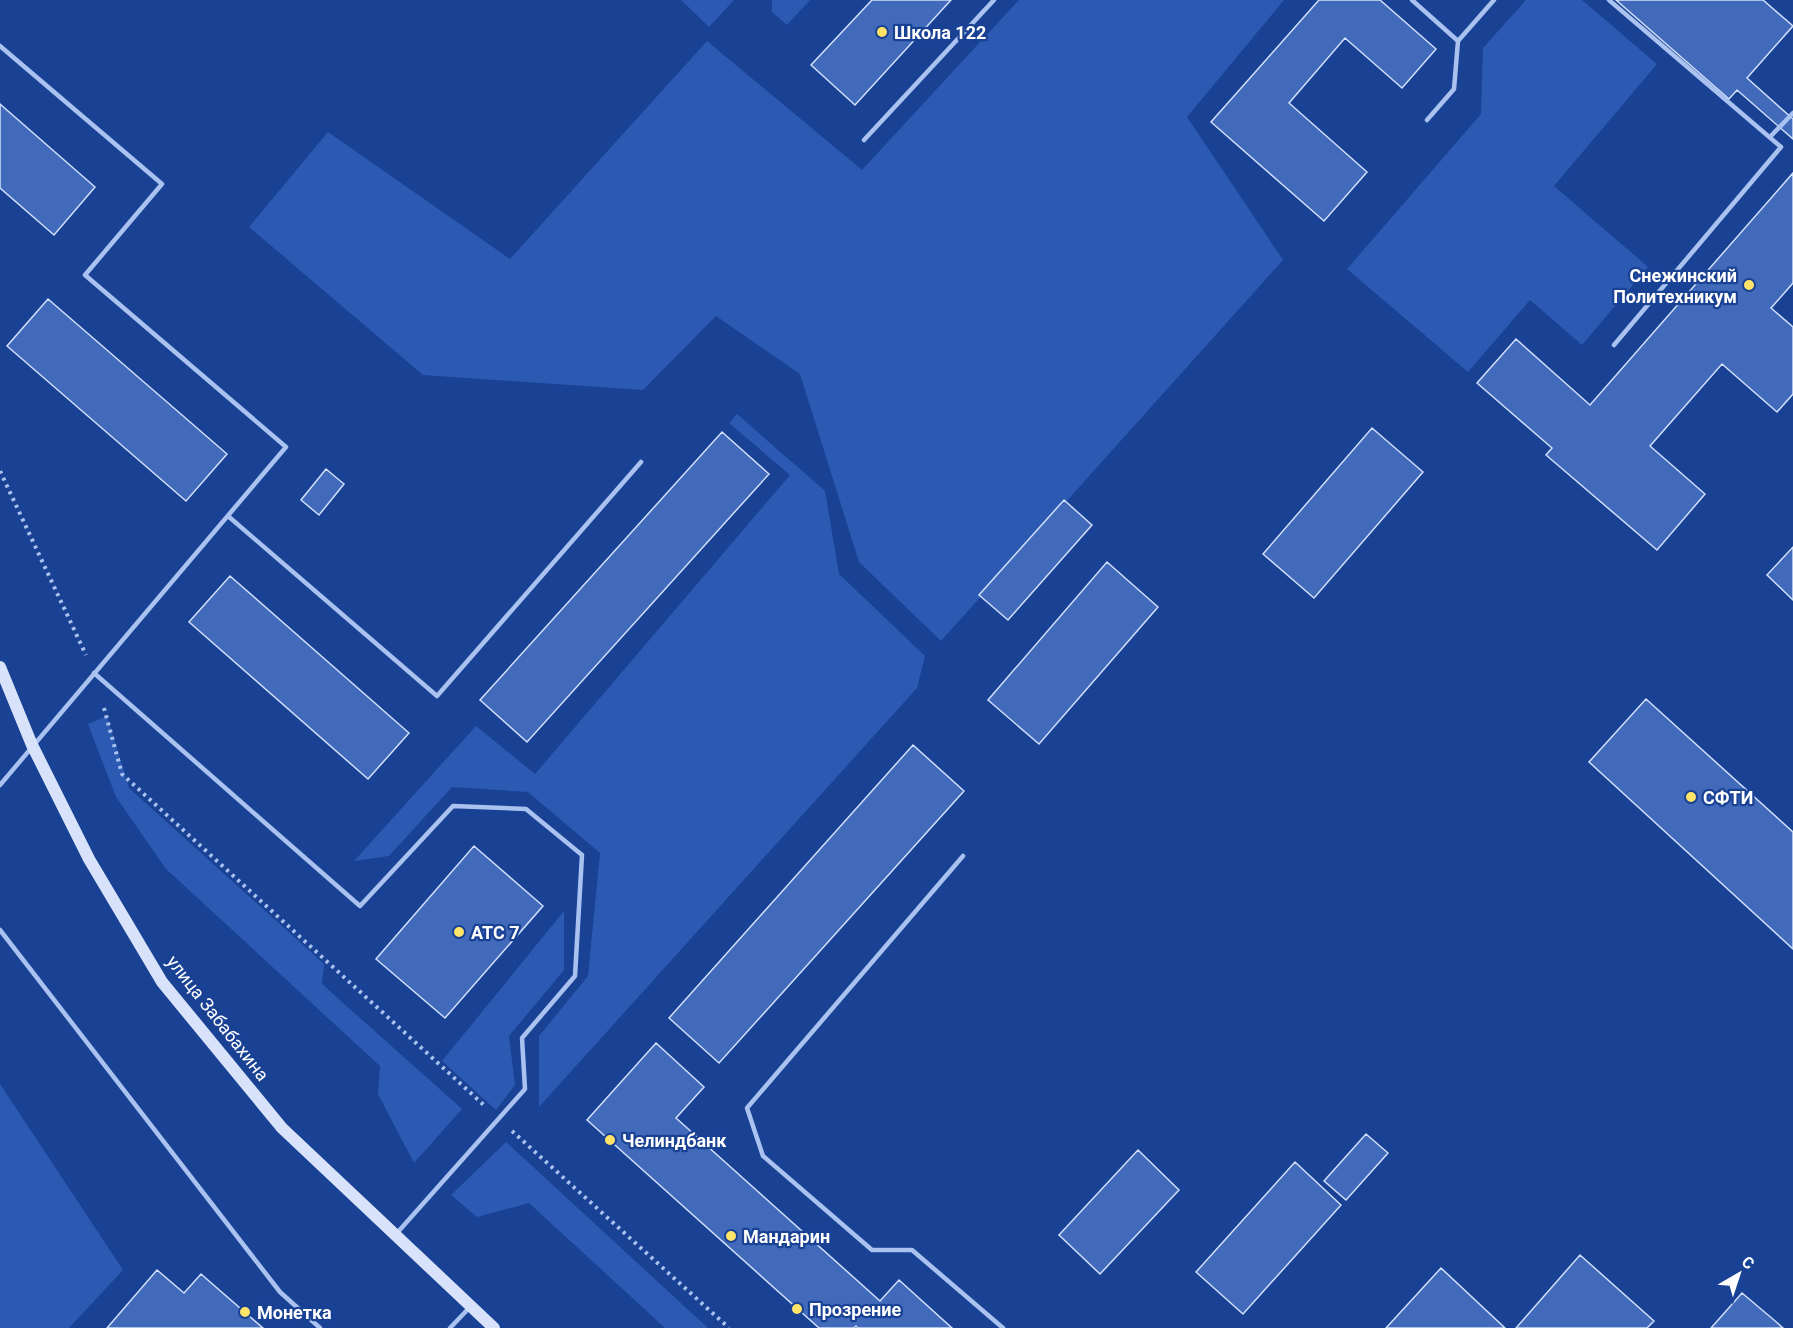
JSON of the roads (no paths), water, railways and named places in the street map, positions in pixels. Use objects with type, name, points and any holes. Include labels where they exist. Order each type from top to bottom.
[{"type":"street","name":"улица Забабахина","points":[[0,667],[32,745],[89,859],[162,982],[282,1128],[494,1328]]},
{"type":"lane","points":[[864,140],[994,0]]},
{"type":"lane","points":[[1412,0],[1458,41]]},
{"type":"lane","points":[[1427,120],[1454,89],[1458,41],[1494,0]]},
{"type":"lane","points":[[1609,0],[1781,147],[1614,345]]},
{"type":"lane","points":[[0,46],[162,184],[85,275],[286,447],[0,785]]},
{"type":"lane","points":[[1770,137],[1793,113]]},
{"type":"lane","points":[[228,516],[437,696],[640,462]]},
{"type":"lane","points":[[94,673],[360,906],[453,806],[526,809],[582,855],[575,976],[522,1038],[525,1089],[395,1236]]},
{"type":"lane","points":[[963,856],[747,1108],[763,1156],[872,1250],[912,1250],[1003,1328]]},
{"type":"lane","points":[[0,930],[280,1292],[320,1328]]},
{"type":"lane","points":[[450,1328],[470,1307]]},
{"type":"place","name":"Школа 122","points":[[882,32]]},
{"type":"place","name":"Снежинский Политехникум","points":[[1749,285]]},
{"type":"place","name":"СФТИ","points":[[1691,797]]},
{"type":"place","name":"АТС 7","points":[[459,932]]},
{"type":"place","name":"Челиндбанк","points":[[610,1140]]},
{"type":"place","name":"Мандарин","points":[[731,1236]]},
{"type":"place","name":"Прозрение","points":[[797,1309]]},
{"type":"place","name":"Монетка","points":[[245,1312]]}]
